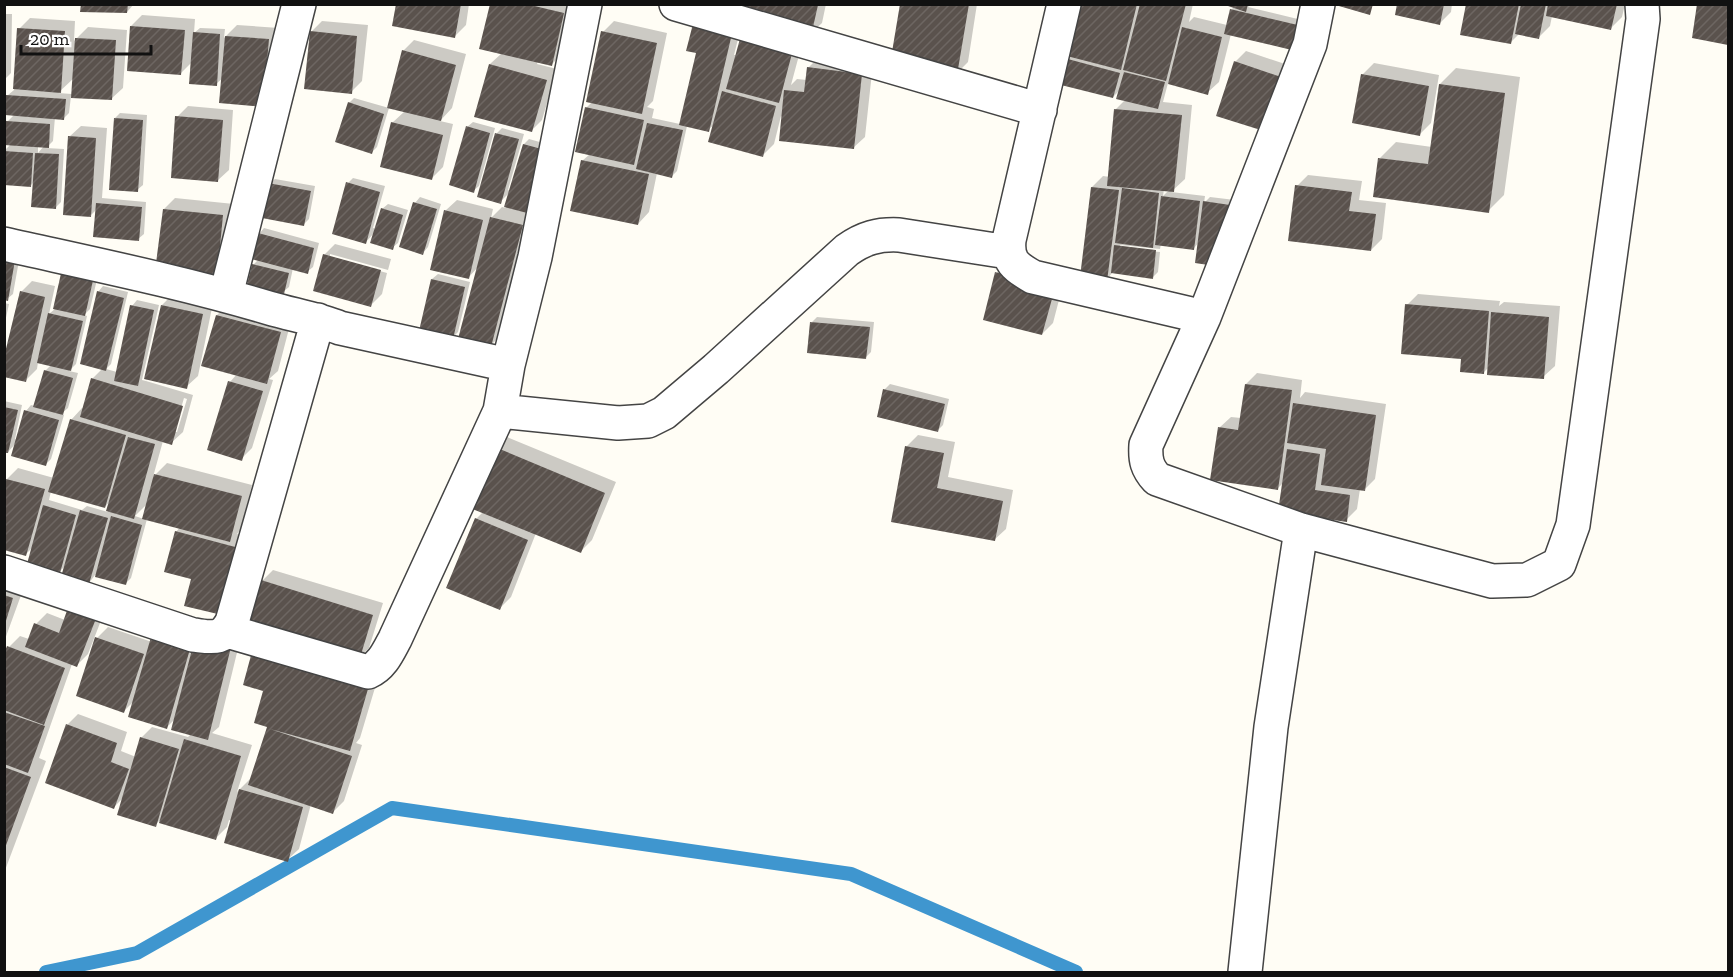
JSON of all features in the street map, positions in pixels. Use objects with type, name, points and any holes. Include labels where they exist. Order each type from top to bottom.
[{"type":"street","points":[[226,295],[298,4]]},
{"type":"street","points":[[227,631],[368,672],[374,670],[382,662],[395,639],[500,411],[508,365],[535,257],[585,4]]},
{"type":"street","points":[[676,4],[1040,110]]},
{"type":"street","points":[[1064,4],[1009,240],[1008,252],[1011,260],[1019,269],[1033,277],[1204,316]]},
{"type":"street","points":[[1318,4],[1310,44],[1204,316],[1146,445],[1145,459],[1149,470],[1157,479],[1301,530],[1492,581],[1527,580],[1559,564],[1573,525],[1643,19],[1642,4]]},
{"type":"street","points":[[500,411],[618,423],[648,421],[664,413],[716,369],[847,250],[871,237],[884,234],[899,235],[1008,252]]},
{"type":"street","points":[[4,244],[226,295],[340,328],[508,365]]},
{"type":"street","points":[[4,572],[193,635],[215,638],[227,631],[235,611],[318,320]]},
{"type":"street","points":[[1245,972],[1271,727],[1301,530]]},
{"type":"building","points":[[81,4],[128,4],[127,13],[80,12]]},
{"type":"building","points":[[396,4],[461,4],[455,38],[392,26]]},
{"type":"building","points":[[490,4],[526,4],[564,13],[552,66],[479,49]]},
{"type":"building","points":[[900,4],[969,4],[957,75],[890,64]]},
{"type":"building","points":[[1076,4],[1137,4],[1121,70],[1063,55]]},
{"type":"building","points":[[1140,4],[1186,4],[1166,81],[1123,70]]},
{"type":"building","points":[[1222,4],[1248,4],[1246,12]]},
{"type":"building","points":[[1332,4],[1373,4],[1370,15]]},
{"type":"building","points":[[1397,4],[1444,4],[1440,25],[1395,15]]},
{"type":"building","points":[[1466,4],[1519,4],[1511,44],[1460,35]]},
{"type":"building","points":[[1521,4],[1546,4],[1539,39],[1515,34]]},
{"type":"building","points":[[1548,4],[1617,4],[1611,30],[1546,16]]},
{"type":"building","points":[[1697,4],[1728,4],[1728,45],[1692,38]]},
{"type":"building","points":[[740,5],[818,5],[811,36],[737,19]]},
{"type":"building","points":[[1230,9],[1302,26],[1296,51],[1224,34]]},
{"type":"building","points":[[695,16],[734,25],[709,132],[679,125],[696,53],[686,51]]},
{"type":"building","points":[[130,26],[185,30],[181,75],[127,71]]},
{"type":"building","points":[[1182,27],[1222,37],[1208,95],[1168,84]]},
{"type":"building","points":[[17,28],[65,31],[61,93],[13,89]]},
{"type":"building","points":[[743,28],[795,42],[779,103],[726,89]]},
{"type":"building","points":[[310,31],[357,36],[352,94],[304,89]]},
{"type":"building","points":[[601,31],[657,43],[642,114],[586,102]]},
{"type":"building","points":[[193,32],[220,34],[217,86],[189,84]]},
{"type":"building","points":[[225,36],[269,39],[263,107],[219,103]]},
{"type":"building","points":[[75,38],[116,40],[112,100],[71,98]]},
{"type":"building","points":[[402,50],[456,65],[441,121],[387,108]]},
{"type":"building","points":[[1064,58],[1120,73],[1113,98],[1057,84]]},
{"type":"building","points":[[1234,61],[1284,78],[1267,132],[1216,116]]},
{"type":"building","points":[[489,64],[547,80],[532,132],[474,117]]},
{"type":"building","points":[[807,67],[862,74],[854,149],[779,141],[784,90],[804,92]]},
{"type":"building","points":[[1124,72],[1165,82],[1158,109],[1116,99]]},
{"type":"building","points":[[1361,74],[1429,86],[1420,136],[1352,123]]},
{"type":"building","points":[[1439,84],[1505,93],[1489,213],[1373,197],[1378,158],[1428,164]]},
{"type":"building","points":[[722,91],[776,106],[763,157],[708,142]]},
{"type":"building","points":[[6,95],[66,99],[64,120],[5,115]]},
{"type":"building","points":[[348,102],[384,114],[372,154],[335,142]]},
{"type":"building","points":[[585,107],[644,120],[634,165],[575,152]]},
{"type":"building","points":[[1114,109],[1182,115],[1174,192],[1107,186]]},
{"type":"building","points":[[175,116],[223,120],[218,182],[171,178]]},
{"type":"building","points":[[114,118],[143,120],[138,192],[109,190]]},
{"type":"building","points":[[6,121],[50,124],[49,148],[4,145]]},
{"type":"building","points":[[391,122],[443,135],[432,180],[380,167]]},
{"type":"building","points":[[647,123],[683,130],[672,178],[636,169]]},
{"type":"building","points":[[466,126],[490,133],[474,193],[449,185]]},
{"type":"building","points":[[495,133],[519,139],[501,204],[477,197]]},
{"type":"building","points":[[68,136],[96,138],[91,217],[63,215]]},
{"type":"building","points":[[523,144],[549,151],[531,214],[504,207]]},
{"type":"building","points":[[4,151],[33,153],[31,187],[4,185]]},
{"type":"building","points":[[35,153],[59,154],[56,209],[31,207]]},
{"type":"building","points":[[581,160],[649,174],[638,225],[570,211]]},
{"type":"building","points":[[346,182],[380,192],[366,244],[332,234]]},
{"type":"building","points":[[268,183],[311,191],[304,226],[262,218]]},
{"type":"building","points":[[1295,185],[1352,192],[1349,211],[1376,214],[1371,251],[1288,241]]},
{"type":"building","points":[[1091,187],[1119,190],[1107,281],[1080,277]]},
{"type":"building","points":[[1122,188],[1159,193],[1153,248],[1115,243]]},
{"type":"building","points":[[1161,196],[1200,201],[1194,250],[1155,245]]},
{"type":"building","points":[[1203,201],[1230,205],[1222,267],[1195,263]]},
{"type":"building","points":[[413,202],[437,209],[423,255],[399,247]]},
{"type":"building","points":[[96,203],[142,207],[139,241],[93,237]]},
{"type":"building","points":[[381,208],[403,215],[393,250],[370,243]]},
{"type":"building","points":[[163,209],[223,215],[217,278],[155,271]]},
{"type":"building","points":[[444,210],[483,220],[469,279],[430,270]]},
{"type":"building","points":[[490,217],[523,225],[491,347],[458,339]]},
{"type":"building","points":[[258,233],[314,248],[308,274],[251,259]]},
{"type":"building","points":[[1114,245],[1156,250],[1153,279],[1111,273]]},
{"type":"building","points":[[323,254],[381,270],[371,307],[313,291]]},
{"type":"building","points":[[4,258],[15,260],[8,301],[4,300]]},
{"type":"building","points":[[252,264],[289,273],[284,294],[247,285]]},
{"type":"building","points":[[62,269],[94,276],[85,316],[53,309]]},
{"type":"building","points":[[995,272],[1055,288],[1042,335],[983,320]]},
{"type":"building","points":[[431,279],[465,287],[453,339],[419,331]]},
{"type":"building","points":[[20,291],[45,297],[26,382],[4,377],[4,357]]},
{"type":"building","points":[[97,291],[124,298],[106,371],[80,364]]},
{"type":"building","points":[[1405,304],[1489,311],[1484,374],[1460,372],[1461,359],[1401,354]]},
{"type":"building","points":[[130,305],[154,310],[138,386],[114,381]]},
{"type":"building","points":[[161,305],[203,314],[187,389],[144,379]]},
{"type":"building","points":[[1491,312],[1549,317],[1544,379],[1487,375]]},
{"type":"building","points":[[48,313],[83,321],[71,371],[37,363]]},
{"type":"building","points":[[216,315],[281,332],[267,384],[201,366]]},
{"type":"building","points":[[810,322],[870,327],[866,359],[807,353]]},
{"type":"building","points":[[44,370],[73,378],[63,415],[33,407]]},
{"type":"building","points":[[91,378],[183,406],[172,445],[80,417]]},
{"type":"building","points":[[228,381],[263,391],[242,461],[207,450]]},
{"type":"building","points":[[1245,384],[1292,390],[1278,490],[1210,480],[1218,427],[1238,430]]},
{"type":"building","points":[[883,389],[945,404],[938,432],[877,417]]},
{"type":"building","points":[[1293,403],[1376,415],[1365,491],[1321,485],[1326,449],[1287,443]]},
{"type":"building","points":[[4,407],[18,410],[8,453],[4,453]]},
{"type":"building","points":[[24,410],[59,420],[46,466],[11,456]]},
{"type":"building","points":[[70,419],[126,435],[105,508],[48,492]]},
{"type":"building","points":[[128,437],[155,444],[134,519],[106,511]]},
{"type":"building","points":[[905,446],[944,453],[937,488],[1003,501],[995,541],[891,522]]},
{"type":"building","points":[[495,447],[605,493],[581,553],[470,508]]},
{"type":"building","points":[[1287,449],[1320,454],[1315,490],[1350,495],[1347,522],[1278,512]]},
{"type":"building","points":[[154,474],[242,496],[230,542],[142,519]]},
{"type":"building","points":[[6,479],[45,489],[26,556],[4,550],[4,484]]},
{"type":"building","points":[[43,505],[76,515],[60,573],[27,564]]},
{"type":"building","points":[[80,510],[108,518],[89,584],[61,577]]},
{"type":"building","points":[[111,516],[142,525],[126,585],[95,577]]},
{"type":"building","points":[[475,518],[528,540],[500,610],[446,588]]},
{"type":"building","points":[[175,531],[239,548],[222,615],[184,606],[191,579],[164,572]]},
{"type":"building","points":[[261,580],[373,615],[359,661],[247,627]]},
{"type":"building","points":[[4,595],[13,598],[5,624],[4,624]]},
{"type":"building","points":[[69,605],[97,616],[77,667],[25,647],[34,623],[59,633]]},
{"type":"building","points":[[95,637],[144,654],[124,713],[76,696]]},
{"type":"building","points":[[151,637],[190,649],[167,729],[128,717]]},
{"type":"building","points":[[195,638],[231,647],[208,740],[171,730]]},
{"type":"building","points":[[7,646],[65,668],[44,725],[4,710],[4,654]]},
{"type":"building","points":[[253,648],[370,682],[350,751],[270,729],[352,756],[333,814],[248,785],[267,727],[254,723],[263,691],[243,685]]},
{"type":"building","points":[[4,712],[45,726],[28,773],[4,764]]},
{"type":"building","points":[[66,724],[117,743],[111,762],[129,769],[114,809],[45,783]]},
{"type":"building","points":[[140,737],[179,749],[156,827],[117,815]]},
{"type":"building","points":[[184,739],[241,756],[216,840],[159,823]]},
{"type":"building","points":[[4,767],[31,777],[5,848],[4,848]]},
{"type":"building","points":[[239,789],[303,807],[288,862],[224,843]]},
{"type":"waterway","points":[[46,972],[137,953],[392,808],[851,874],[1076,972]]}]
